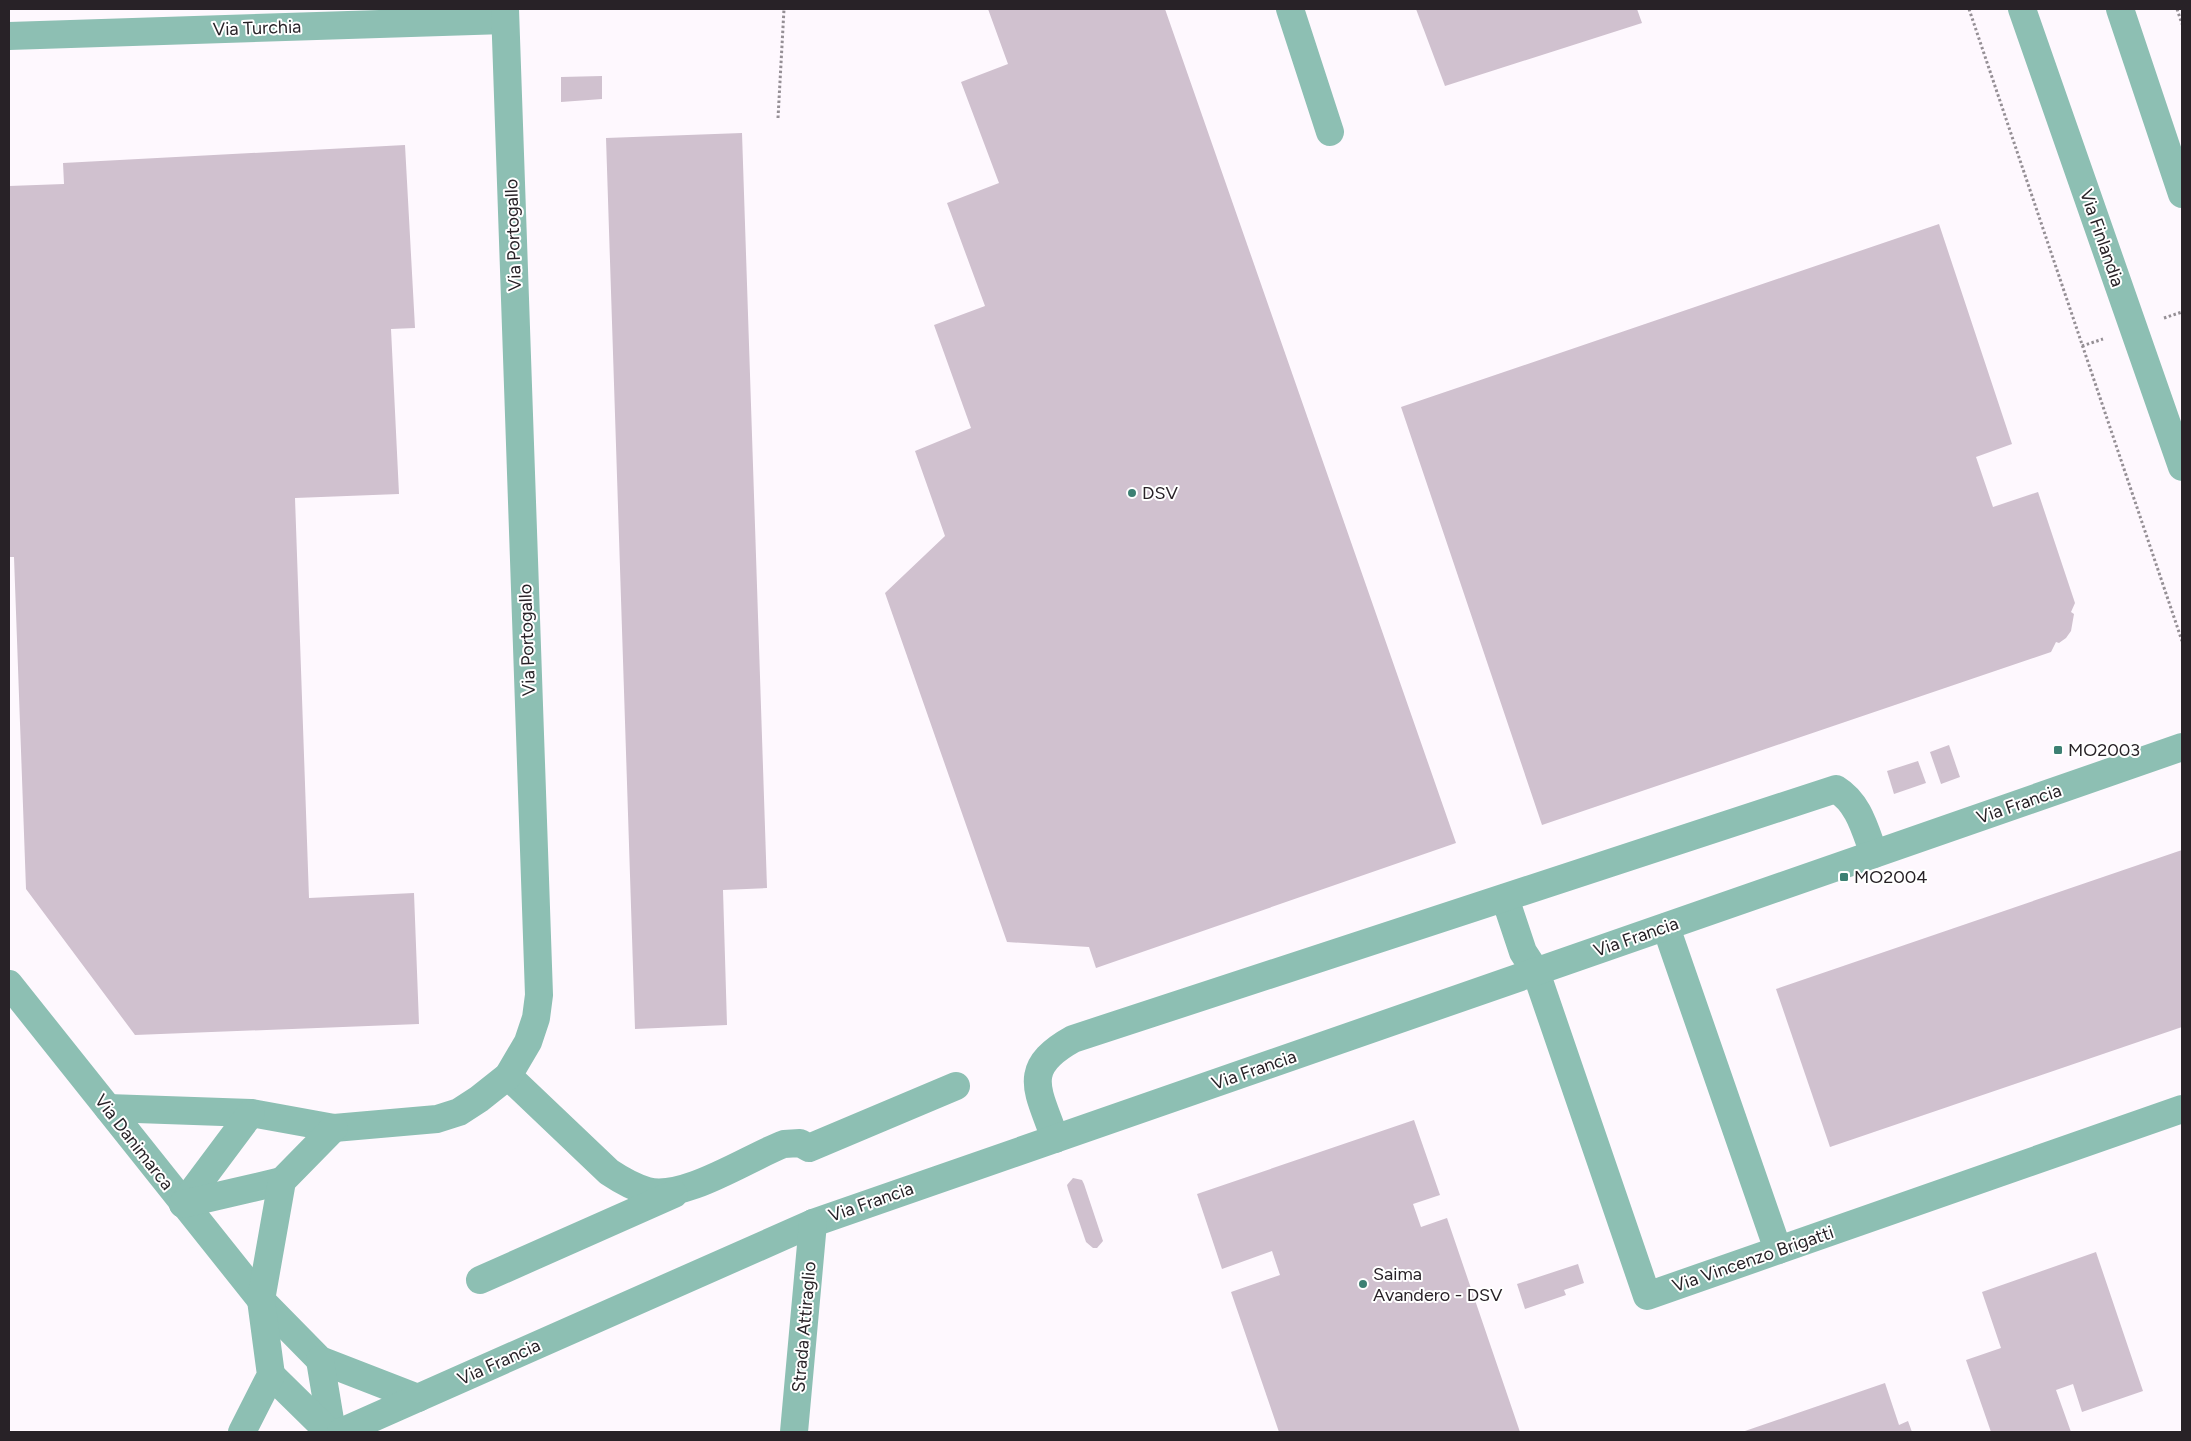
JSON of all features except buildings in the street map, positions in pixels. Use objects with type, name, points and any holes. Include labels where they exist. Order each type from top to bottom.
[{"type":"street","points":[[1290,9],[1330,132]]},
{"type":"street","name":"Via Finlandia","points":[[2022,9],[2182,467]]},
{"type":"street","points":[[2120,9],[2174,145],[2182,194]]},
{"type":"street","name":"Via Turchia","points":[[9,36],[505,14]]},
{"type":"street","name":"Via Portogallo","points":[[108,1108],[251,1113],[334,1128],[437,1119],[459,1112],[508,1076],[528,1042],[536,1018],[539,995],[505,14]]},
{"type":"street","name":"Via Francia","points":[[341,1432],[813,1223],[2182,747]]},
{"type":"street","points":[[1055,1139],[1036,1084],[1038,1072],[1044,1059],[1073,1039],[1836,789],[1848,796],[1856,808],[1874,854]]},
{"type":"street","points":[[1504,898],[1523,952],[1536,972]]},
{"type":"street","points":[[1666,927],[1778,1250]]},
{"type":"street","name":"Via Vincenzo Brigatti","points":[[1536,972],[1647,1296],[2182,1109]]},
{"type":"street","name":"Via Danimarca","points":[[9,984],[260,1300],[320,1360],[418,1398]]},
{"type":"street","points":[[508,1076],[609,1172],[626,1183],[648,1192],[684,1190]]},
{"type":"street","points":[[480,1280],[684,1190],[769,1150],[784,1144],[800,1143],[809,1148],[956,1086]]},
{"type":"street","points":[[183,1204],[251,1113]]},
{"type":"street","points":[[183,1204],[282,1181],[334,1128]]},
{"type":"street","points":[[242,1432],[271,1375],[260,1300],[282,1181]]},
{"type":"street","name":"Strada Attiraglio","points":[[794,1432],[813,1223]]},
{"type":"street","points":[[320,1360],[330,1432]]},
{"type":"street","points":[[271,1375],[330,1432]]},
{"type":"path","points":[[778,118],[784,9]]},
{"type":"path","points":[[1969,9],[2182,641]]},
{"type":"path","points":[[2177,9],[2182,24]]},
{"type":"place","name":"DSV","points":[[1132,493]]},
{"type":"place","name":"MO2003","points":[[2058,750]]},
{"type":"place","name":"MO2004","points":[[1844,877]]},
{"type":"place","name":"Saima Avandero - DSV","points":[[1363,1284]]}]
